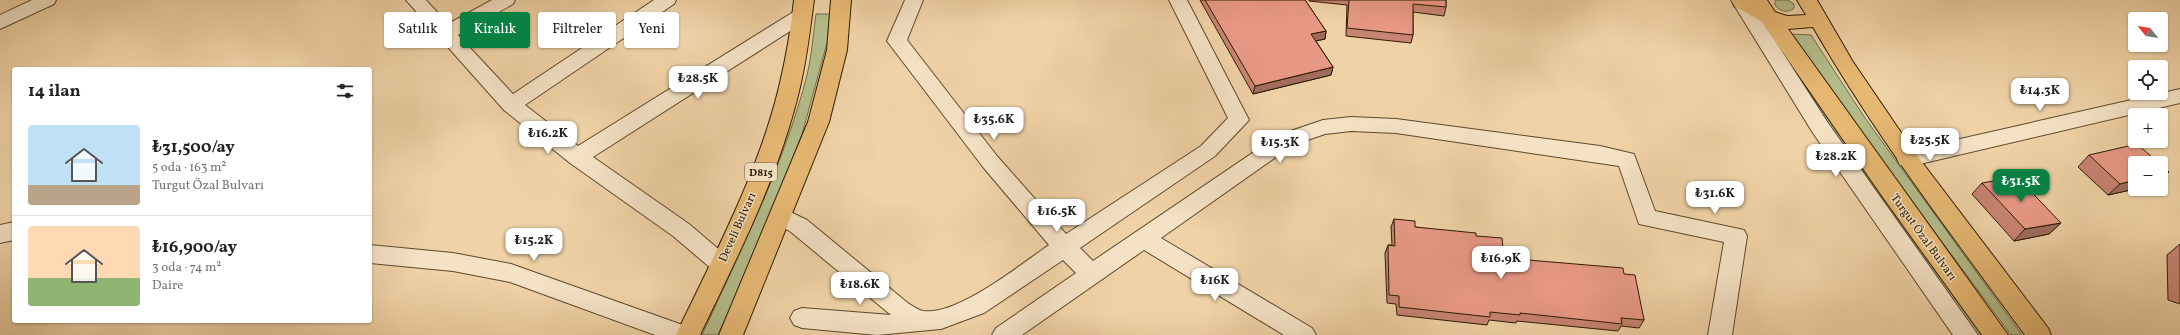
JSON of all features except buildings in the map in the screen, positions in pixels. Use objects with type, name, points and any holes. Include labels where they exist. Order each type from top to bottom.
[{"type":"main road","name":"D815","points":[[731,335],[805,160],[830,84],[837,50],[841,0]]},
{"type":"main road","points":[[1806,0],[1846,67],[1907,160],[2039,335]]},
{"type":"main road","points":[[1747,3],[1785,23],[1799,24],[1818,18]]},
{"type":"main road","name":"Turgut Özal Bulvarı","points":[[1747,3],[1890,190],[1996,335]]},
{"type":"main road","name":"Develi Bulvarı","points":[[688,335],[721,264],[778,129],[796,62],[803,8]]},
{"type":"street","points":[[0,23],[47,0]]},
{"type":"street","points":[[415,0],[426,12]]},
{"type":"street","points":[[452,30],[506,0]]},
{"type":"street","points":[[511,105],[667,0]]},
{"type":"street","points":[[914,0],[897,41],[972,140],[1064,248],[1092,275]]},
{"type":"street","points":[[802,318],[886,326],[918,321],[936,322],[976,306],[1208,150],[1239,120],[1178,0]]},
{"type":"street","name":"Turgut Özal Bulvarı","points":[[1747,3],[1769,49],[1842,158],[1966,335]]},
{"type":"street","points":[[577,157],[803,8]]},
{"type":"street","points":[[452,40],[511,105],[577,157],[681,230],[721,264]]},
{"type":"street","points":[[1907,160],[2180,96]]},
{"type":"street","points":[[1004,335],[1286,140],[1323,127],[1350,124],[1396,126],[1600,154],[1627,160],[1647,218],[1736,236],[1720,335]]},
{"type":"street","points":[[782,216],[799,226],[890,300],[902,314],[918,321]]},
{"type":"street","points":[[0,234],[12,231]]},
{"type":"street","points":[[1144,239],[1304,335]]},
{"type":"street","points":[[372,254],[453,262],[511,273],[683,335]]},
{"type":"green space","points":[[1775,0],[1788,0],[1794,4],[1794,8],[1789,11],[1781,10],[1775,5]]},
{"type":"green space","points":[[816,14],[835,14],[802,134],[766,228],[718,335],[702,335],[760,207],[786,142],[807,75]]},
{"type":"green space","points":[[1790,34],[1811,35],[1865,118],[2022,335],[2011,335]]},
{"type":"green space","points":[[1768,39],[1772,39],[1982,335],[1976,335]]}]
